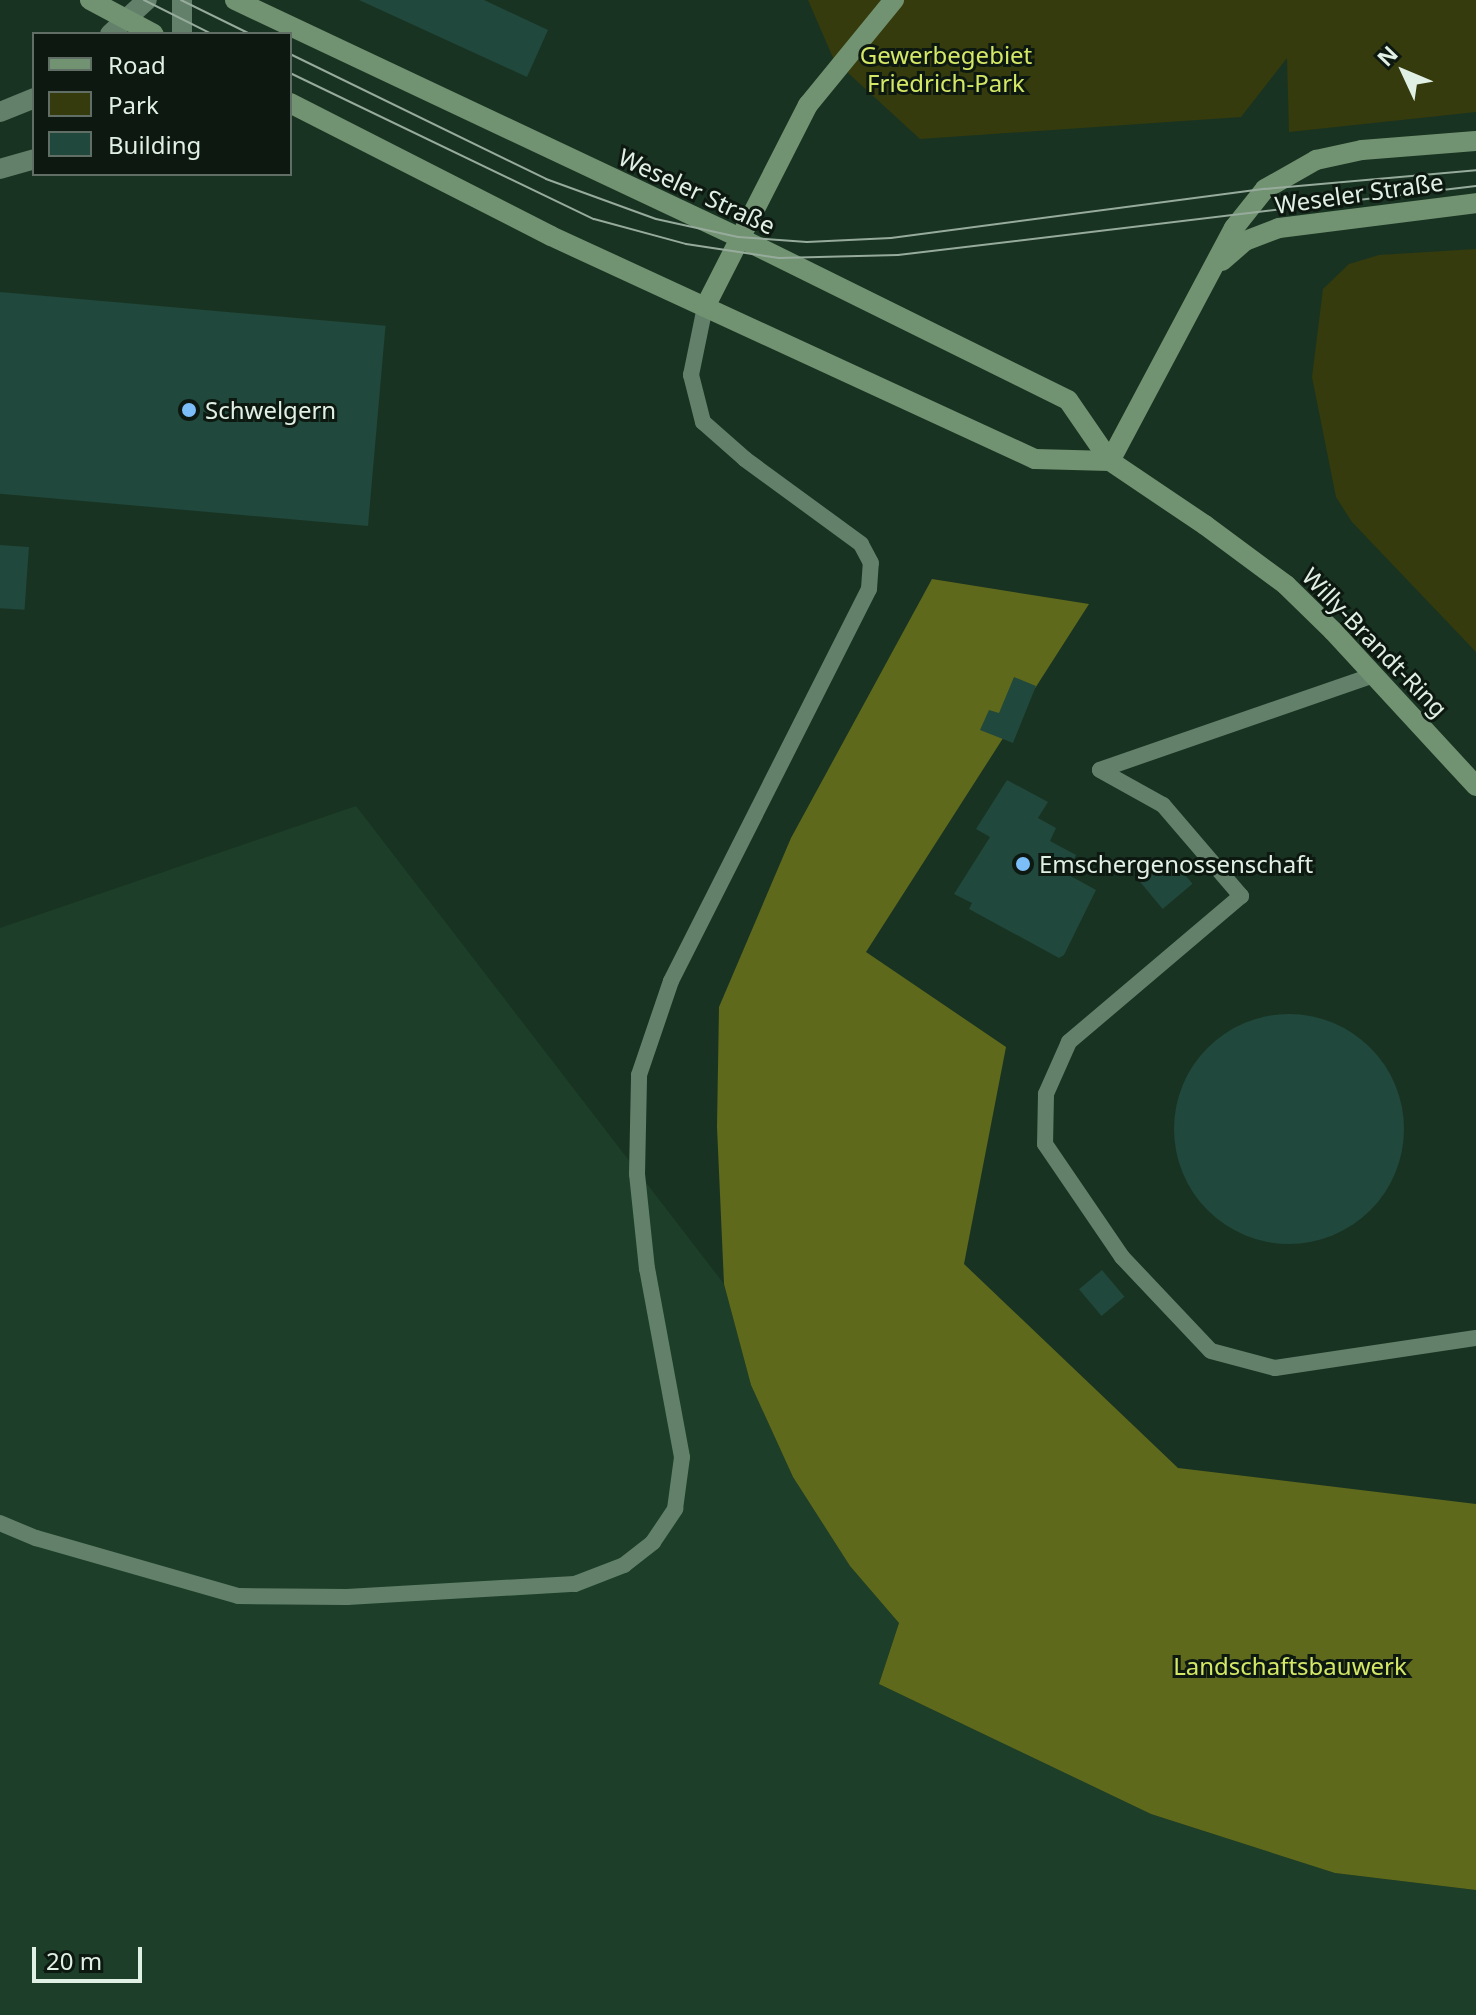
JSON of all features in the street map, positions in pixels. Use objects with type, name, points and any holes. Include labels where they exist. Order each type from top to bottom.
[{"type":"main road","points":[[90,0],[150,32]]},
{"type":"main road","name":"Weseler Straße","points":[[235,0],[738,237],[1068,400],[1110,461],[1243,212],[1265,189],[1316,160],[1362,150],[1476,141]]},
{"type":"main road","points":[[705,307],[808,105],[894,0]]},
{"type":"main road","points":[[292,104],[551,236],[1035,459],[1110,461]]},
{"type":"main road","name":"Weseler Straße","points":[[1213,269],[1245,241],[1279,228],[1476,203]]},
{"type":"main road","name":"Willy-Brandt-Ring","points":[[1110,461],[1286,585],[1476,786]]},
{"type":"street","points":[[112,32],[147,0]]},
{"type":"street","points":[[182,0],[182,32]]},
{"type":"street","points":[[0,112],[32,99]]},
{"type":"street","points":[[0,169],[32,160]]},
{"type":"lane","points":[[0,1523],[36,1538],[238,1596],[347,1597],[575,1584],[624,1565],[653,1542],[675,1509],[682,1457],[646,1253],[637,1174],[639,1075],[671,981],[869,589],[871,563],[861,544],[745,459],[703,422],[691,375],[705,307]]},
{"type":"lane","points":[[1374,675],[1100,770],[1163,805],[1241,896],[1069,1042],[1046,1094],[1045,1144],[1122,1257],[1211,1351],[1275,1368],[1476,1338]]},
{"type":"shaded area","points":[[356,806],[724,1284],[751,1385],[793,1477],[850,1566],[899,1623],[879,1684],[1151,1814],[1335,1873],[1476,1890],[1476,2015],[0,2015],[0,928]]},
{"type":"green space","name":"Gewerbegebiet Friedrich-Park","points":[[808,0],[1476,0],[1476,112],[1289,132],[1287,58],[1241,117],[920,139],[834,60]]},
{"type":"green space","points":[[1476,249],[1476,652],[1352,522],[1336,497],[1312,377],[1323,289],[1349,264],[1379,255]]},
{"type":"green space","name":"Landschaftsbauwerk","points":[[932,579],[1089,604],[866,952],[1006,1047],[964,1264],[1178,1468],[1476,1504],[1476,1890],[1335,1873],[1151,1814],[879,1684],[899,1623],[850,1566],[793,1477],[751,1385],[724,1284],[717,1127],[719,1007],[791,838]]},
{"type":"building","points":[[359,0],[484,0],[548,30],[527,77]]},
{"type":"building","name":"Schwelgern","points":[[0,292],[386,326],[368,526],[0,494]]},
{"type":"building","points":[[0,545],[29,547],[25,610],[0,608]]},
{"type":"building","points":[[1014,677],[1036,686],[1013,743],[980,730],[989,710],[999,713]]},
{"type":"building","name":"Emschergenossenschaft","points":[[1007,780],[1048,802],[1038,818],[1056,828],[1050,841],[1076,855],[1067,874],[1096,890],[1064,955],[1059,958],[969,909],[972,903],[954,894],[990,837],[976,829]]},
{"type":"building","points":[[1170,857],[1192,884],[1163,909],[1140,882]]},
{"type":"building","points":[[1289,1014],[1311,1016],[1333,1023],[1370,1048],[1395,1085],[1402,1107],[1402,1151],[1395,1173],[1370,1210],[1333,1235],[1311,1242],[1289,1244],[1267,1242],[1245,1235],[1208,1210],[1183,1173],[1176,1151],[1174,1129],[1176,1107],[1183,1085],[1208,1048],[1245,1023],[1267,1016]]},
{"type":"building","points":[[1102,1270],[1124,1297],[1102,1316],[1079,1289]]},
{"type":"tram line","points":[[144,0],[208,32]]},
{"type":"tram line","points":[[181,0],[246,32]]},
{"type":"tram line","points":[[292,55],[546,179],[656,219],[738,237],[807,242],[891,238],[1265,189],[1476,170]]},
{"type":"tram line","points":[[292,74],[594,219],[686,244],[779,258],[898,255],[1476,186]]},
{"type":"place","name":"Schwelgern","points":[[189,410]]},
{"type":"place","name":"Emschergenossenschaft","points":[[1023,864]]}]
